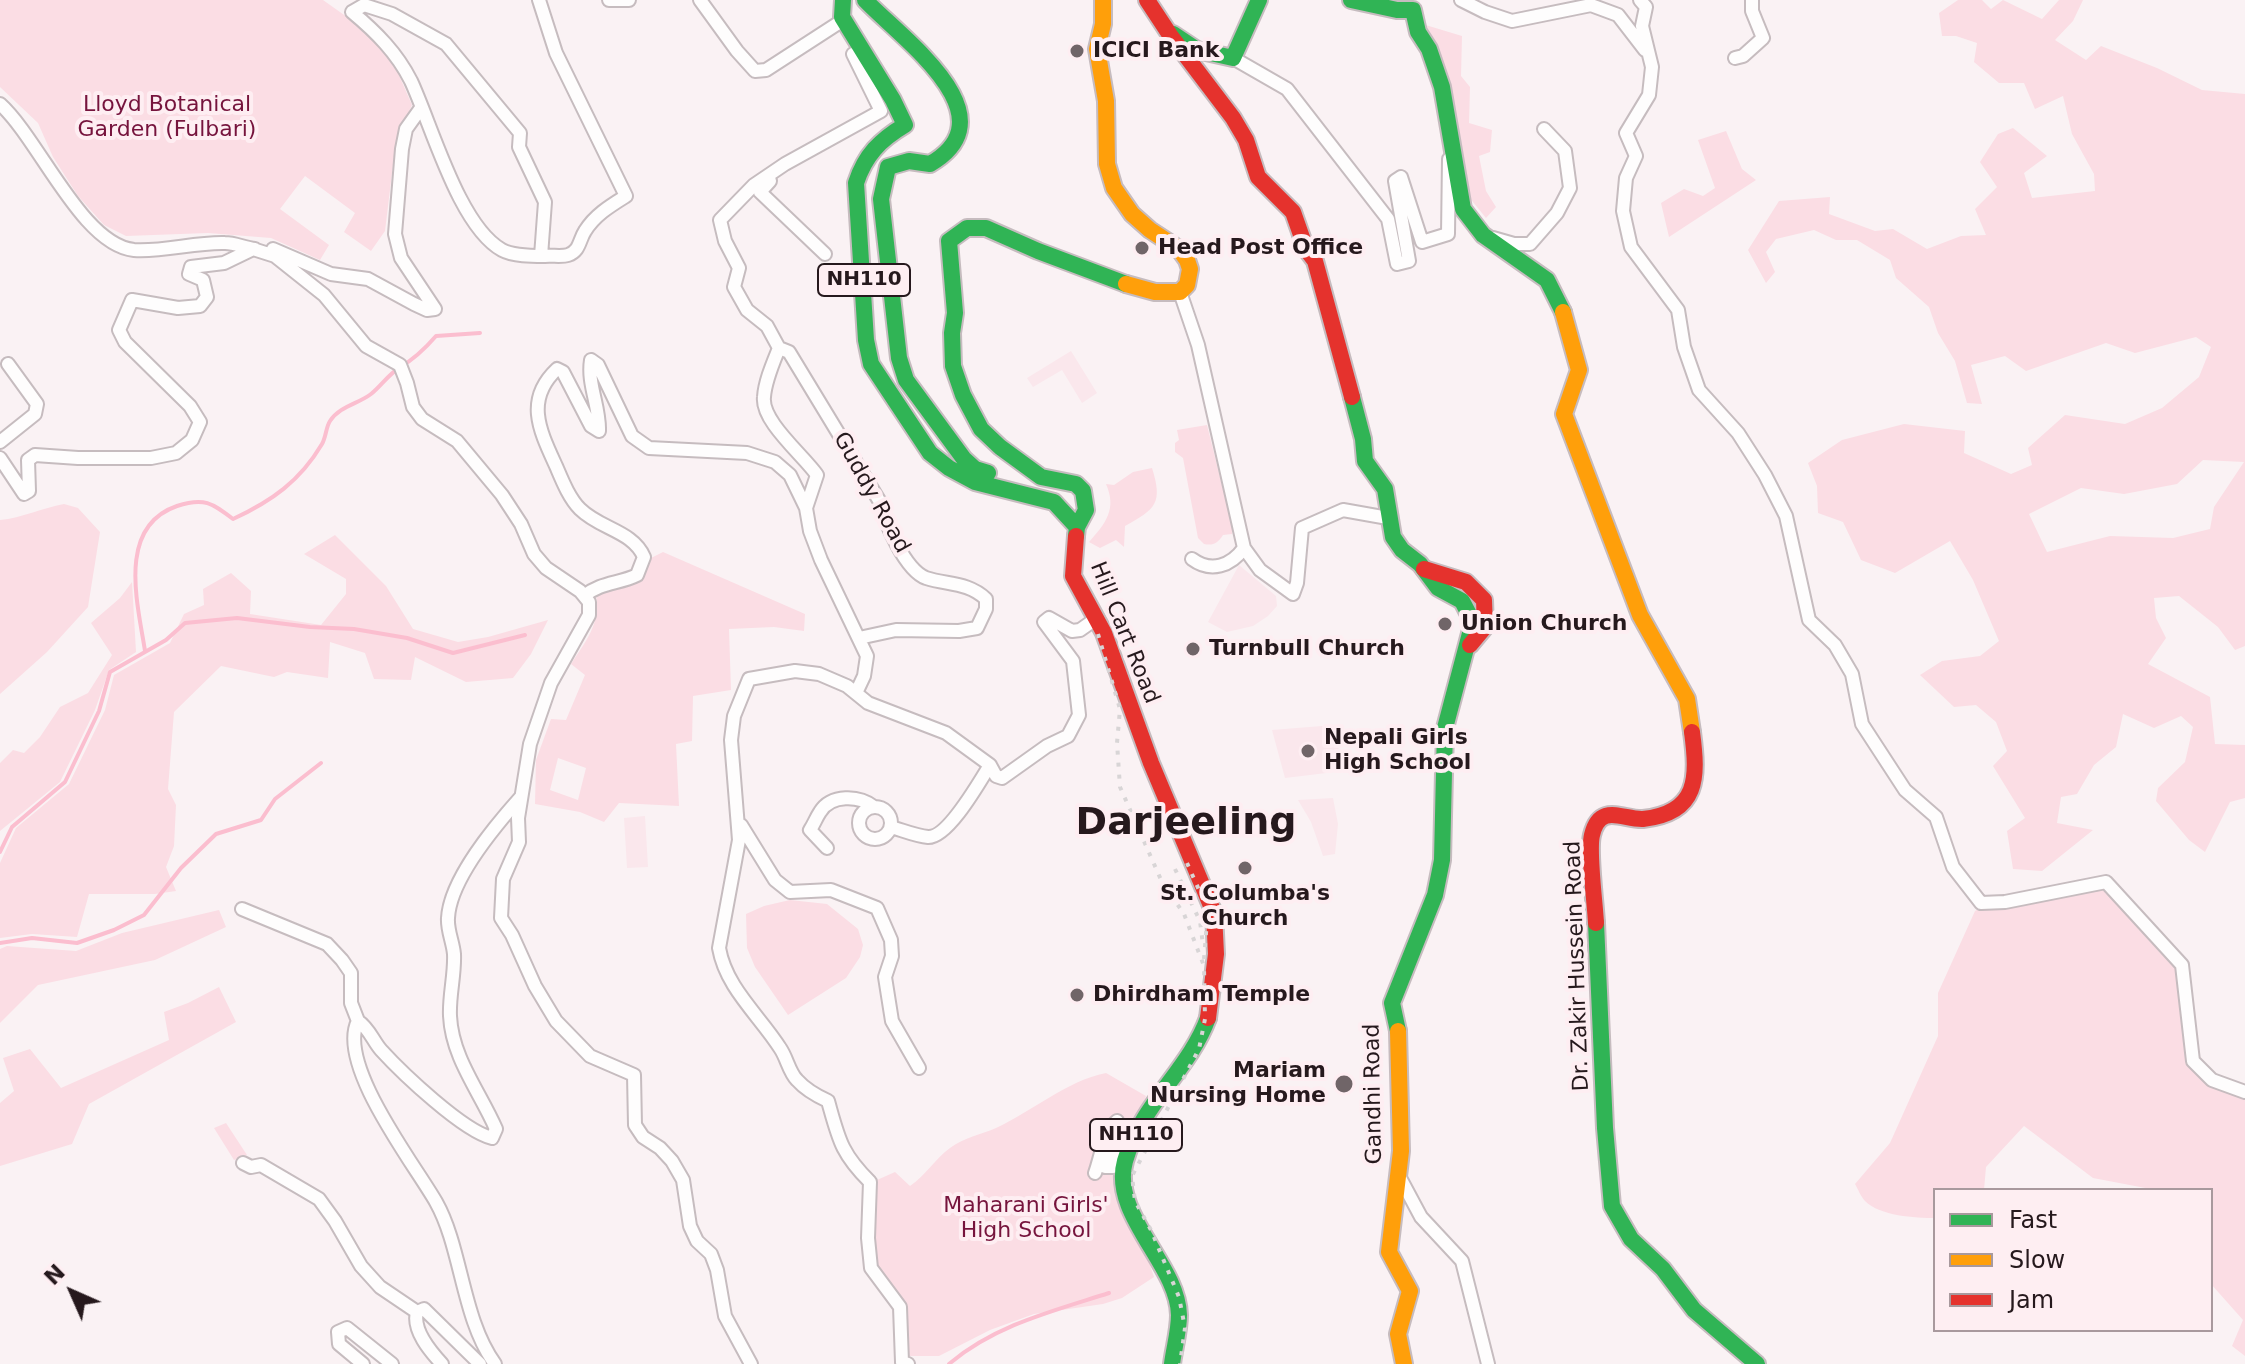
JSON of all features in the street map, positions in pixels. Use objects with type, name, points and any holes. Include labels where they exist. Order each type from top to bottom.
[{"type":"main road","points":[[840,21],[843,0]]},
{"type":"main road","points":[[865,0],[944,81],[958,101],[961,115],[960,129],[941,159],[930,164],[916,159],[888,167],[882,185],[896,340],[906,380],[949,440],[975,469],[1036,487],[1062,509],[1077,527]]},
{"type":"main road","points":[[1103,0],[1103,24],[1097,49],[1106,101],[1107,164],[1114,188],[1132,214],[1179,249],[1187,260],[1190,269],[1187,285],[1180,292]]},
{"type":"main road","name":"Gandhi Road","points":[[1147,0],[1244,136],[1253,155],[1255,170],[1263,182],[1278,194],[1299,225],[1305,250],[1315,261],[1363,439],[1365,461],[1385,489],[1393,537],[1402,550],[1422,566],[1438,588],[1462,601],[1473,622],[1445,728],[1442,860],[1435,895],[1392,1003],[1398,1033],[1401,1151],[1389,1252],[1410,1291],[1398,1334],[1404,1364]]},
{"type":"main road","points":[[1165,28],[1197,50],[1233,58],[1259,0]]},
{"type":"main road","name":"Dr. Zakir Hussein Road","points":[[1351,0],[1397,10],[1418,5],[1418,32],[1429,49],[1442,87],[1463,209],[1483,235],[1547,280],[1565,315],[1579,370],[1564,414],[1640,615],[1687,699],[1697,768],[1688,799],[1672,811],[1641,819],[1615,813],[1600,820],[1592,836],[1605,1128],[1612,1206],[1631,1239],[1663,1269],[1694,1310],[1757,1364]]},
{"type":"main road","name":"NH110","points":[[840,21],[893,100],[905,125],[872,148],[862,163],[856,183],[866,340],[871,364],[930,453],[949,468],[975,482],[1047,499]]},
{"type":"main road","name":"Hill Cart Road","points":[[1162,1089],[1192,1051],[1208,1020],[1216,954],[1214,913],[1151,763],[1097,618],[1073,576],[1077,527],[1087,505],[1080,487],[1041,477],[1000,447],[981,429],[963,395],[953,366],[955,313],[949,241],[956,232],[965,228],[986,228],[1023,246],[1094,271],[1141,292],[1159,295],[1180,292]]},
{"type":"main road","name":"NH110","points":[[1162,1089],[1138,1130],[1125,1162],[1123,1180],[1127,1198],[1175,1299],[1178,1327],[1172,1364]]},
{"type":"street","points":[[539,0],[556,53],[626,196],[592,222],[582,235],[580,246],[569,255],[541,256],[504,252],[487,239],[474,223],[411,82],[392,51],[352,12],[364,5],[392,14],[446,44],[520,133],[519,147],[545,202],[541,256]]},
{"type":"street","points":[[609,0],[629,0]]},
{"type":"street","points":[[700,0],[755,71],[766,70],[840,21],[881,111],[785,164],[754,185],[720,220],[725,241],[739,268],[734,287],[747,310],[767,326],[779,348],[763,400],[766,416],[817,475],[806,508]]},
{"type":"street","points":[[1461,0],[1512,21],[1591,5],[1618,15],[1650,57]]},
{"type":"street","points":[[1640,0],[1646,7],[1642,26],[1652,67],[1649,95],[1626,133],[1636,156],[1626,178],[1623,211],[1631,247],[1678,310],[1684,347],[1699,390],[1738,433],[1786,516],[1809,620],[1835,645],[1852,674],[1862,724],[1905,790],[1936,817],[1953,867],[1981,903],[2005,902],[2106,882],[2182,965],[2193,1061],[2212,1080],[2245,1092]]},
{"type":"street","points":[[1735,58],[1743,56],[1763,38],[1752,11],[1752,0]]},
{"type":"street","points":[[1233,58],[1287,89],[1388,219],[1397,264],[1409,261],[1395,181],[1401,177],[1422,242],[1448,234],[1449,128]]},
{"type":"street","points":[[0,104],[32,140],[80,212],[106,240],[132,250],[227,243],[253,249],[275,256],[324,295],[366,346],[400,365],[413,407],[422,419],[457,441],[521,524],[534,554],[589,602],[589,615],[551,683],[530,744],[518,818],[519,842],[503,879],[501,918],[556,1021],[590,1056],[634,1075],[635,1125],[643,1137],[672,1161],[683,1180],[690,1226],[697,1241],[711,1254],[725,1316],[751,1364]]},
{"type":"street","points":[[0,458],[24,494],[29,491],[31,482],[28,460],[35,455],[151,458],[176,453],[192,440],[200,422],[190,406],[125,342],[119,330],[132,300],[178,308],[200,306],[207,297],[203,280],[189,274],[191,267],[224,263],[265,246],[331,274],[368,279],[427,310],[435,309],[401,258],[395,234],[406,129],[421,108]]},
{"type":"street","points":[[1483,235],[1514,244],[1530,244],[1557,213],[1570,188],[1565,151],[1544,129]]},
{"type":"street","points":[[785,164],[760,192],[825,254]]},
{"type":"street","points":[[1180,292],[1198,345],[1244,548],[1260,570],[1293,594],[1297,583],[1302,528],[1343,510],[1388,518]]},
{"type":"street","name":"Guddy Road","points":[[779,348],[789,352],[880,502],[885,523],[912,566],[923,577],[976,589],[986,599],[986,609],[977,628],[959,631],[896,630],[859,638]]},
{"type":"street","points":[[584,596],[606,583],[621,583],[637,575],[644,557],[638,544],[580,509],[541,434],[540,390],[557,369],[563,372],[591,426],[599,431],[600,419],[589,370],[591,360],[598,365],[632,436],[649,448],[747,453],[775,462],[790,475],[806,508],[810,531],[821,560],[867,656],[864,676],[852,689]]},
{"type":"street","points":[[0,442],[35,414],[37,404],[8,364]]},
{"type":"street","points":[[1192,559],[1199,564],[1221,566],[1230,563],[1244,548]]},
{"type":"street","points":[[908,1364],[902,1362],[900,1307],[871,1268],[868,1238],[870,1182],[848,1160],[840,1145],[828,1101],[795,1078],[784,1054],[768,1029],[746,1005],[721,962],[719,948],[739,840],[731,740],[734,716],[749,679],[795,671],[819,674],[852,689],[868,703],[946,733],[990,765],[996,776],[1002,778],[1047,746],[1068,736],[1079,715],[1073,661],[1044,622],[1049,618],[1072,631],[1080,630],[1097,618]]},
{"type":"street","points":[[891,827],[929,837],[938,835],[970,798],[990,765]]},
{"type":"street","points":[[242,909],[327,944],[351,973],[351,1003],[358,1021],[365,1025],[379,1048],[449,1112],[484,1136],[492,1138],[496,1129],[465,1071],[450,1019],[454,953],[447,920],[458,887],[471,863],[522,795]]},
{"type":"street","points":[[827,848],[810,830],[821,809],[834,801],[849,798],[865,799],[874,807],[884,809],[890,817],[891,827],[885,835],[876,839],[866,837],[860,829],[859,819],[864,811],[874,807]]},
{"type":"street","points":[[739,822],[775,880],[790,892],[831,890],[877,908],[891,940],[892,956],[885,977],[892,1021],[919,1068]]},
{"type":"street","points":[[358,1021],[355,1046],[373,1100],[386,1126],[438,1205],[465,1294],[495,1364]]},
{"type":"street","points":[[1095,1173],[1113,1123],[1117,1121],[1118,1132],[1105,1167],[1113,1167],[1139,1115],[1162,1089]]},
{"type":"street","points":[[243,1163],[251,1167],[261,1165],[319,1199],[361,1266],[380,1287],[417,1312]]},
{"type":"street","points":[[1398,1174],[1421,1217],[1462,1261],[1488,1364]]},
{"type":"street","points":[[417,1312],[424,1309],[430,1313],[480,1364]]},
{"type":"street","points":[[417,1312],[416,1324],[431,1352],[442,1364]]},
{"type":"street","points":[[363,1364],[339,1344],[338,1332],[347,1328],[392,1364]]},
{"type":"shaded area","points":[[1071,351],[1097,393],[1082,403],[1062,370],[1033,387],[1027,378]]},
{"type":"shaded area","points":[[1239,565],[1276,596],[1277,606],[1253,626],[1227,632],[1208,622]]},
{"type":"shaded area","name":"Nepali Girls High School","points":[[1334,725],[1343,771],[1285,778],[1272,730]]},
{"type":"shaded area","name":"Nepali Girls High School","points":[[1333,798],[1338,824],[1335,854],[1323,856],[1311,822],[1298,800]]},
{"type":"shaded area","points":[[645,816],[648,867],[627,868],[624,818]]},
{"type":"green space","name":"Lloyd Botanical Garden (Fulbari)","points":[[0,0],[323,0],[347,17],[392,59],[412,105],[396,140],[385,231],[371,251],[344,232],[355,213],[305,176],[280,209],[329,245],[320,260],[271,238],[208,233],[126,236],[104,225],[78,196],[53,157],[38,123],[0,87]]},
{"type":"green space","points":[[1958,0],[1982,0],[1991,9],[2003,0],[2042,19],[2059,0],[2083,0],[2073,21],[2055,40],[2086,60],[2101,46],[2202,90],[2245,94],[2245,646],[2235,650],[2218,627],[2179,596],[2154,598],[2156,618],[2166,638],[2148,664],[2210,697],[2215,744],[2245,745],[2245,798],[2230,802],[2205,852],[2189,840],[2156,801],[2158,788],[2185,762],[2193,727],[2181,716],[2154,728],[2123,714],[2116,747],[2094,765],[2077,794],[2061,797],[2057,823],[2093,830],[2042,871],[2013,869],[2007,831],[2025,818],[1993,766],[2007,751],[1996,722],[1976,705],[1954,707],[1920,675],[1942,661],[1980,656],[1999,641],[1973,580],[1950,541],[1895,573],[1861,560],[1843,522],[1818,513],[1817,486],[1808,463],[1842,440],[1904,424],[1965,431],[1964,453],[2011,474],[2032,465],[2028,448],[2065,415],[2125,424],[2162,408],[2199,377],[2211,347],[2196,337],[2135,353],[2106,343],[2026,371],[2005,356],[1971,365],[1982,404],[1967,403],[1955,361],[1938,333],[1929,307],[1896,278],[1890,260],[1857,240],[1836,240],[1814,230],[1776,239],[1766,252],[1775,272],[1766,283],[1748,250],[1779,201],[1830,197],[1829,214],[1875,231],[1893,229],[1927,249],[1961,236],[1986,235],[1975,209],[1997,187],[1980,162],[1998,134],[2013,128],[2047,156],[2024,173],[2032,198],[2095,191],[2094,174],[2072,134],[2063,96],[2035,109],[2024,83],[1999,83],[1974,62],[1977,43],[1956,36],[1942,36],[1939,13]],"holes":[[[2203,460],[2244,462],[2214,507],[2210,529],[2173,538],[2110,536],[2047,552],[2029,514],[2081,488],[2124,494],[2177,484]]]},
{"type":"green space","points":[[1419,23],[1462,36],[1461,76],[1470,87],[1469,123],[1492,130],[1490,152],[1479,156],[1486,191],[1496,207],[1486,218],[1464,191]]},
{"type":"green space","points":[[1726,131],[1742,169],[1756,180],[1669,237],[1661,203],[1684,189],[1703,196],[1715,188],[1698,140]]},
{"type":"green space","points":[[1207,425],[1232,525],[1232,534],[1223,535],[1210,545],[1198,538],[1183,458],[1175,452],[1175,443],[1179,440],[1177,430]]},
{"type":"green space","points":[[1152,468],[1157,489],[1154,504],[1144,515],[1125,526],[1124,547],[1116,540],[1100,548],[1089,542],[1108,515],[1110,501],[1106,484],[1114,485],[1133,472]]},
{"type":"green space","points":[[64,504],[78,508],[100,532],[88,607],[47,652],[0,694],[0,520]]},
{"type":"green space","points":[[335,535],[386,586],[413,629],[458,642],[548,620],[531,654],[513,678],[466,682],[415,657],[411,680],[374,679],[365,653],[330,642],[328,678],[287,672],[274,677],[221,666],[174,712],[168,789],[176,805],[174,846],[166,867],[176,891],[89,894],[77,937],[32,934],[0,938],[0,863],[16,828],[69,784],[105,710],[114,675],[170,643],[184,614],[204,605],[203,589],[231,573],[251,591],[250,614],[321,625],[346,594],[346,579],[304,554]]},
{"type":"green space","points":[[663,552],[805,614],[804,631],[774,627],[729,629],[731,690],[693,696],[692,741],[676,744],[679,806],[619,803],[604,822],[580,812],[535,804],[536,760],[551,719],[566,720],[585,675],[571,664],[594,623],[596,595],[634,583],[651,558]],"holes":[[[558,758],[586,768],[578,800],[550,790]]]},
{"type":"green space","points":[[132,582],[136,652],[109,670],[95,710],[60,782],[0,831],[0,763],[13,750],[24,753],[40,737],[60,707],[88,693],[112,655],[91,623],[120,598]]},
{"type":"green space","points":[[2091,887],[2107,890],[2176,964],[2190,1060],[2245,1097],[2245,1356],[2232,1346],[2243,1320],[2213,1286],[2213,1188],[2146,1188],[2093,1178],[2024,1126],[1986,1167],[1984,1188],[1933,1188],[1933,1218],[1908,1217],[1879,1210],[1865,1201],[1855,1184],[1890,1143],[1938,1036],[1938,993],[1975,911],[2060,897]]},
{"type":"green space","points":[[790,900],[827,904],[858,929],[863,945],[860,957],[846,978],[788,1015],[755,967],[747,948],[746,914]]},
{"type":"green space","points":[[219,910],[226,927],[155,960],[38,985],[0,1023],[0,949],[7,946],[76,951],[122,933]]},
{"type":"green space","points":[[219,987],[236,1022],[89,1104],[72,1144],[0,1166],[0,1103],[14,1091],[3,1058],[30,1049],[61,1088],[169,1040],[164,1012]]},
{"type":"green space","name":"Maharani Girls' High School","points":[[1106,1073],[1146,1096],[1118,1171],[1154,1277],[1122,1298],[1103,1304],[1034,1314],[990,1330],[939,1356],[909,1356],[904,1304],[875,1265],[877,1180],[895,1172],[910,1186],[956,1144],[1010,1121],[1077,1083]]},
{"type":"green space","points":[[226,1123],[247,1155],[234,1160],[214,1128]]},
{"type":"waterway","points":[[145,651],[138,612],[136,569],[138,549],[145,531],[158,516],[177,506],[201,502],[213,505],[233,519],[260,505],[284,489],[304,469],[322,444],[330,421],[339,412],[371,394],[436,336],[480,333]]},
{"type":"waterway","points":[[0,852],[12,827],[65,782],[99,711],[110,672],[166,640],[185,623],[237,618],[354,629],[407,638],[453,653],[525,635]]},
{"type":"waterway","points":[[0,943],[32,938],[77,943],[144,915],[181,868],[216,834],[261,820],[275,799],[321,763]]},
{"type":"waterway","points":[[949,1364],[1005,1329],[1109,1293]]},
{"type":"railway","points":[[1098,634],[1120,709],[1117,743],[1120,787],[1162,882],[1184,914],[1204,966],[1205,1019],[1199,1049],[1132,1176],[1135,1201],[1151,1230],[1179,1297],[1185,1328],[1180,1364]]},
{"type":"railway","points":[[1187,863],[1203,899],[1207,921],[1204,959]]},
{"type":"railway","points":[[1175,869],[1200,921],[1203,945]]},
{"type":"traffic: fast","points":[[843,0],[842,17],[905,125],[874,149],[856,183],[866,340],[871,364],[930,453],[975,482],[1054,502],[1077,527],[1076,536]]},
{"type":"traffic: fast","points":[[865,0],[923,56],[942,78],[955,101],[960,123],[953,145],[930,164],[909,161],[888,167],[881,199],[899,358],[906,380],[964,459],[975,469],[988,473]]},
{"type":"traffic: fast","points":[[1173,34],[1197,50],[1233,58],[1259,0]]},
{"type":"traffic: fast","points":[[1351,0],[1397,10],[1413,10],[1418,32],[1429,49],[1442,87],[1463,209],[1483,235],[1547,280],[1563,312]]},
{"type":"traffic: fast","points":[[1077,527],[1086,510],[1083,491],[1076,484],[1041,477],[1000,447],[981,429],[963,395],[953,366],[955,313],[949,241],[967,228],[986,228],[1126,284]]},
{"type":"traffic: fast","points":[[1352,397],[1363,439],[1365,461],[1385,489],[1393,537],[1438,588],[1462,601],[1473,622],[1445,728],[1442,860],[1435,895],[1392,1003],[1398,1031]]},
{"type":"traffic: fast","points":[[1596,923],[1605,1128],[1612,1206],[1631,1239],[1663,1269],[1694,1310],[1757,1364]]},
{"type":"traffic: fast","points":[[1172,1364],[1179,1321],[1176,1296],[1127,1201],[1123,1181],[1125,1161],[1142,1122],[1200,1037],[1208,1018]]},
{"type":"traffic: slow","points":[[1103,0],[1103,24],[1097,49],[1106,101],[1107,164],[1114,188],[1132,214],[1179,249],[1190,269],[1187,285],[1180,292],[1155,292],[1126,284]]},
{"type":"traffic: slow","points":[[1563,312],[1579,370],[1564,414],[1640,615],[1687,699],[1692,732]]},
{"type":"traffic: slow","points":[[1398,1031],[1401,1151],[1389,1252],[1410,1291],[1398,1334],[1404,1364]]},
{"type":"traffic: jam","points":[[1147,0],[1233,118],[1246,140],[1258,177],[1293,212],[1306,249],[1315,261],[1352,397]]},
{"type":"traffic: jam","points":[[1076,536],[1073,576],[1104,633],[1151,763],[1214,913],[1216,954],[1208,1018]]},
{"type":"traffic: jam","points":[[1424,569],[1466,582],[1484,600],[1485,627],[1470,645]]},
{"type":"traffic: jam","points":[[1596,923],[1591,853],[1596,825],[1606,816],[1643,819],[1661,815],[1685,801],[1694,778],[1692,732]]},
{"type":"place","name":"ICICI Bank","points":[[1077,51]]},
{"type":"place","name":"Head Post Office","points":[[1142,248]]},
{"type":"place","name":"Union Church","points":[[1445,624]]},
{"type":"place","name":"Turnbull Church","points":[[1193,649]]},
{"type":"place","name":"Nepali Girls High School","points":[[1308,751]]},
{"type":"place","name":"St. Columba's Church","points":[[1245,868]]},
{"type":"place","name":"Dhirdham Temple","points":[[1077,995]]},
{"type":"place","name":"Mariam Nursing Home","points":[[1344,1084]]},
{"type":"district","name":"Darjeeling","points":[[1186,824]]}]
